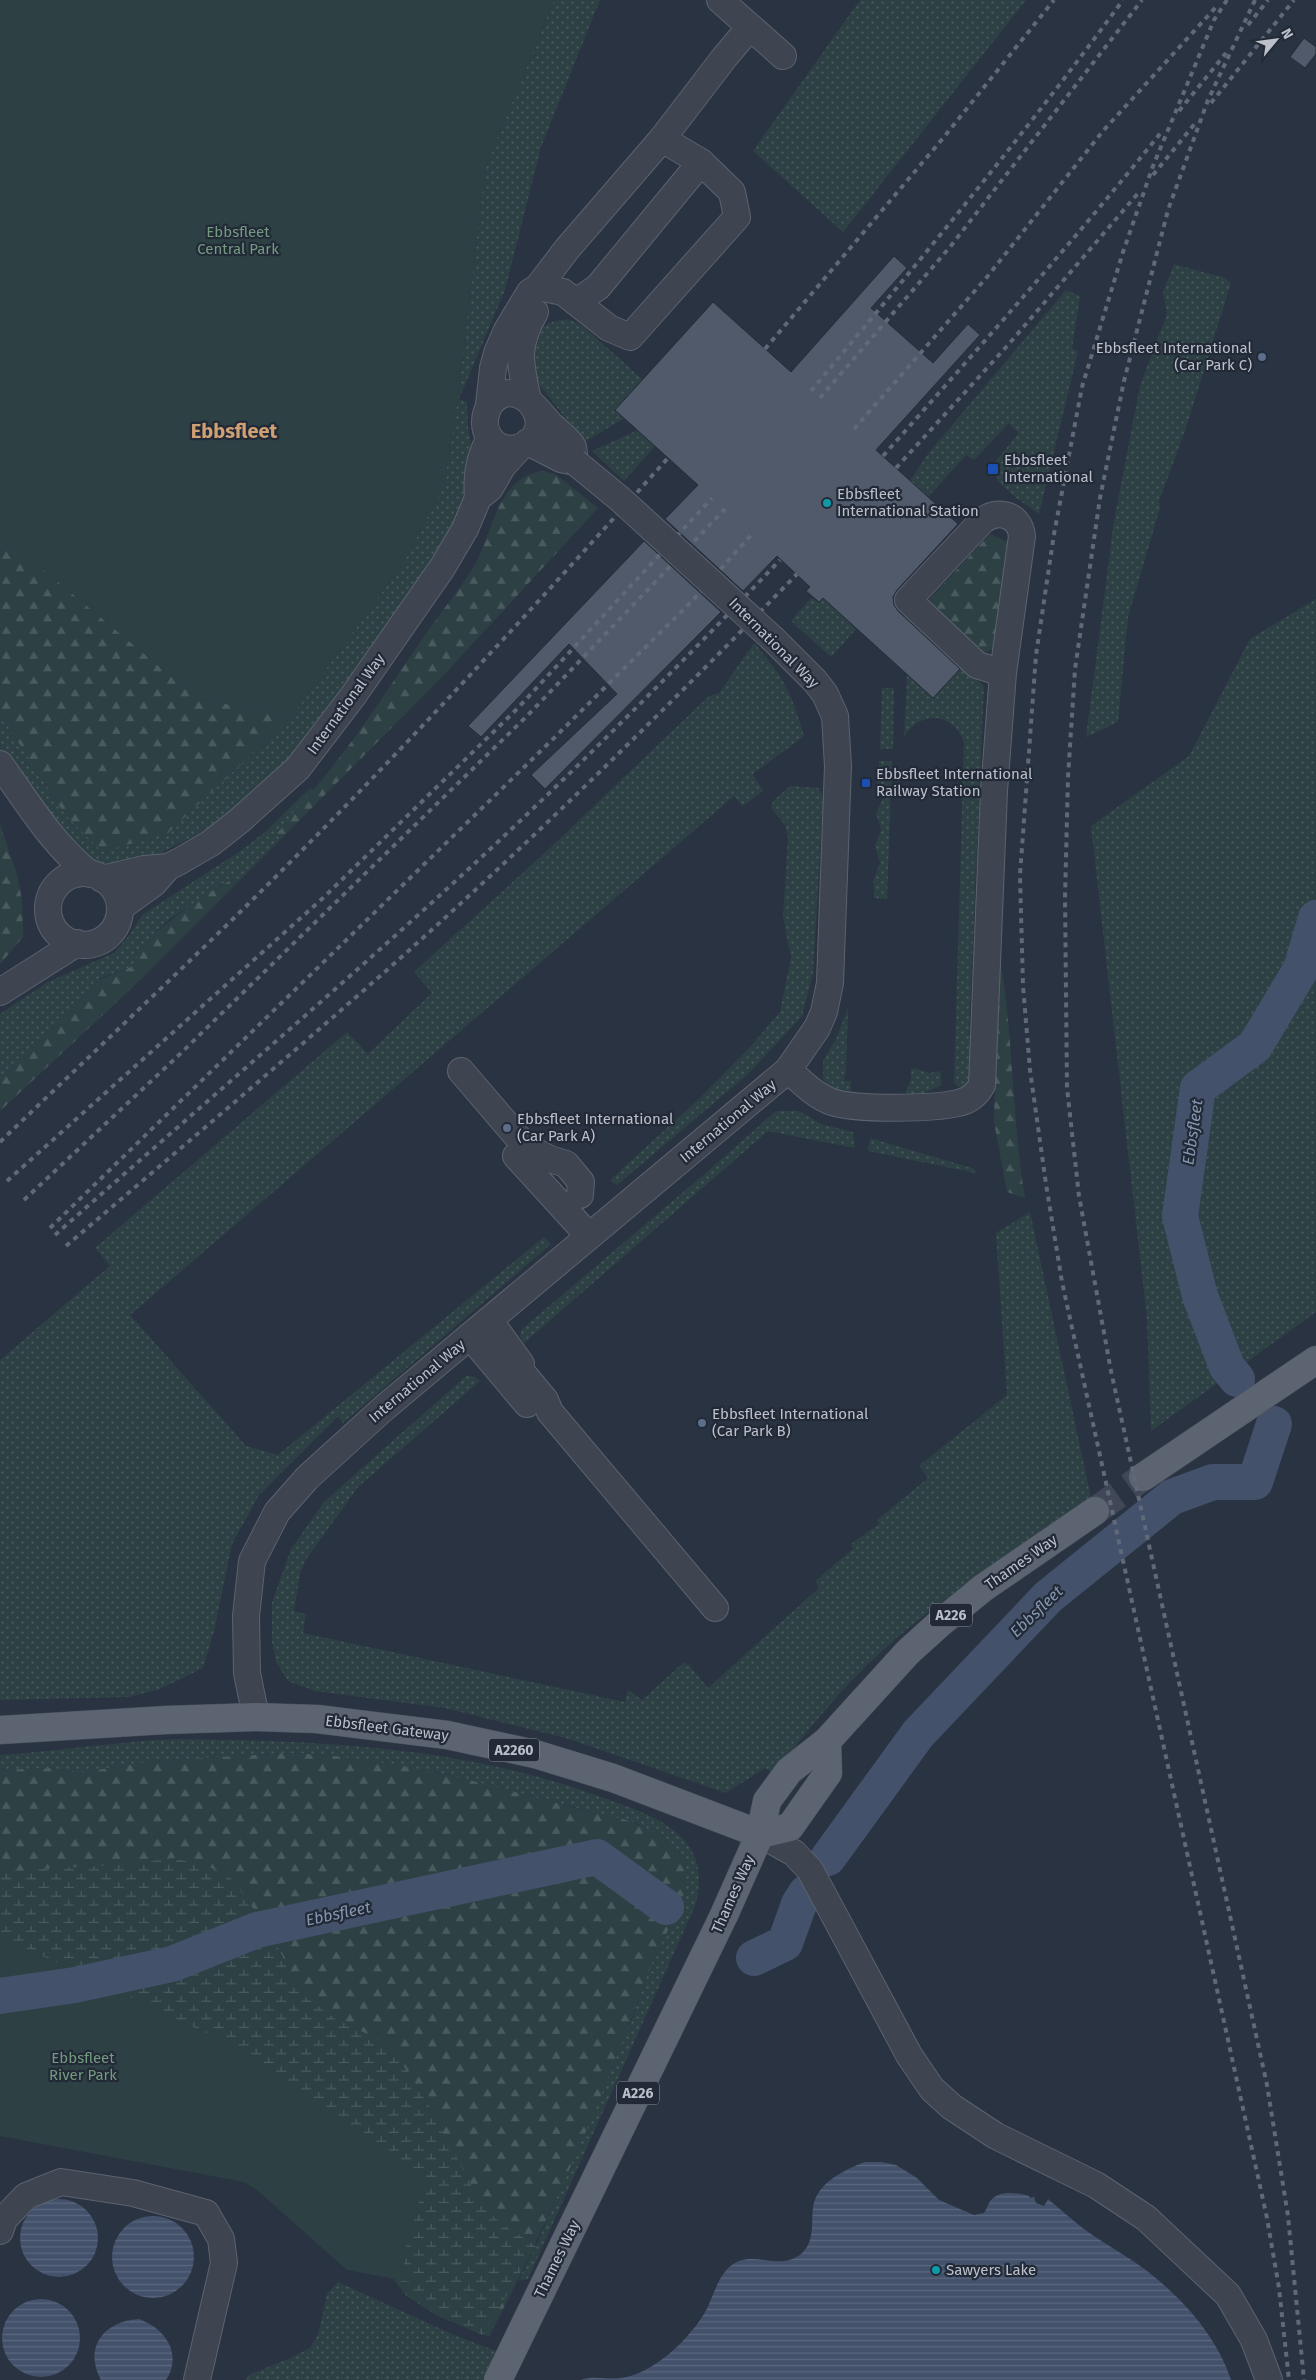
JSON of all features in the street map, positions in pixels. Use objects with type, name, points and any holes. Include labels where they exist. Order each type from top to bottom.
[{"type":"main road","points":[[1144,1477],[1316,1360]]},
{"type":"main road","name":"Thames Way","points":[[498,2380],[703,1961],[760,1834],[790,1827],[828,1773],[827,1741],[908,1652],[983,1588],[1094,1511]]},
{"type":"main road","name":"Ebbsfleet Gateway","points":[[0,1730],[166,1720],[256,1717],[317,1719],[438,1734],[535,1754],[613,1778],[760,1834]]},
{"type":"street","name":"International Way","points":[[256,1717],[247,1673],[246,1616],[252,1560],[277,1512],[308,1477],[384,1408],[788,1070],[807,1045],[821,1020],[830,983],[838,766],[835,716],[825,694],[807,672],[774,639],[620,499],[574,462],[524,445],[504,447],[490,438],[485,425],[493,368],[502,341],[530,292],[538,287],[573,242],[664,136],[724,58],[766,41],[720,0]]},
{"type":"street","points":[[530,402],[520,355],[525,332],[538,306],[538,287],[563,292],[609,328],[630,337],[736,217],[732,192],[701,162],[664,136]]},
{"type":"street","points":[[576,302],[598,287],[701,162]]},
{"type":"street","points":[[489,405],[498,397],[507,393],[516,394],[530,402]]},
{"type":"street","name":"International Way","points":[[121,907],[153,884],[168,867],[211,843],[239,821],[284,782],[311,752],[442,568],[460,538],[478,498],[490,488],[502,467],[537,432],[540,424],[538,414],[530,402]]},
{"type":"street","name":"International Way","points":[[530,402],[572,447],[574,462]]},
{"type":"street","name":"International Way","points":[[478,498],[477,481],[482,453],[490,438]]},
{"type":"street","points":[[788,1070],[819,1096],[830,1101],[848,1105],[895,1108],[958,1103],[976,1094],[982,1085],[994,791],[1003,673],[1022,536],[1020,528],[1014,519],[1004,514],[996,513],[982,520],[908,600],[977,665],[1003,673]]},
{"type":"street","points":[[0,764],[60,846],[75,863],[115,890],[121,907],[118,922],[108,935],[94,943],[77,943],[0,992]]},
{"type":"street","name":"International Way","points":[[77,943],[63,937],[54,927],[49,912],[49,900],[54,889],[67,878],[78,873],[96,877],[168,867]]},
{"type":"street","points":[[461,1071],[533,1155],[550,1178],[553,1194],[596,1230]]},
{"type":"street","points":[[533,1155],[566,1164],[582,1182],[580,1195],[596,1230]]},
{"type":"street","points":[[479,1328],[521,1364],[520,1370],[545,1400],[550,1412],[715,1608]]},
{"type":"street","points":[[479,1328],[532,1410],[550,1412]]},
{"type":"street","points":[[760,1834],[794,1853],[810,1870],[909,2055],[932,2089],[952,2107],[996,2136],[1096,2185],[1146,2218],[1228,2295],[1254,2340],[1269,2380]]},
{"type":"street","points":[[0,2232],[4,2219],[26,2196],[61,2182],[133,2193],[206,2214],[221,2239],[224,2263],[197,2380]]},
{"type":"green space","name":"Ebbsfleet Central Park","points":[[0,0],[554,0],[485,169],[457,404],[444,486],[403,563],[291,717],[197,698],[43,569],[0,541]]},
{"type":"green space","points":[[554,0],[600,0],[541,147],[505,290],[459,399],[467,402],[468,428],[473,451],[470,485],[444,545],[298,750],[215,825],[153,857],[103,867],[96,865],[40,811],[0,750],[0,714],[66,816],[168,833],[291,717],[403,563],[444,486],[457,404],[485,169]]},
{"type":"green space","points":[[860,0],[1026,0],[843,232],[753,151]]},
{"type":"green space","points":[[1174,264],[1225,278],[1231,283],[1185,431],[1159,501],[1160,508],[1128,617],[1118,722],[1086,737],[1114,521],[1140,386],[1167,314],[1163,292]]},
{"type":"green space","points":[[1066,290],[1080,296],[1072,349],[1078,351],[1039,514],[1015,497],[998,481],[995,462],[1019,433],[1009,423],[974,460],[966,455],[928,497],[910,481],[927,455]]},
{"type":"green space","points":[[561,320],[571,320],[584,327],[642,379],[616,410],[625,418],[584,442],[538,383],[528,357],[539,334],[547,324]]},
{"type":"green space","points":[[638,430],[655,446],[624,481],[592,451]]},
{"type":"green space","points":[[543,471],[555,474],[598,508],[442,677],[280,840],[277,833],[294,816],[292,813],[345,750],[468,576],[479,557],[495,517],[508,492],[517,482],[529,475]]},
{"type":"green space","points":[[990,534],[1013,544],[995,648],[982,654],[925,604]]},
{"type":"green space","points":[[0,541],[43,569],[197,698],[291,717],[168,833],[102,852],[66,816],[0,714]]},
{"type":"green space","points":[[811,598],[819,602],[823,598],[856,629],[831,657],[791,621]]},
{"type":"green space","points":[[1316,599],[1316,1312],[1151,1431],[1147,1319],[1091,826],[1189,756],[1250,639]]},
{"type":"green space","points":[[754,643],[780,676],[795,708],[804,736],[753,774],[763,791],[743,806],[734,796],[130,1315],[246,1446],[278,1455],[544,1237],[551,1244],[343,1423],[338,1416],[259,1495],[232,1544],[214,1631],[203,1668],[160,1689],[129,1697],[0,1700],[0,1360],[110,1266],[95,1248],[347,1032],[368,1054],[432,993],[414,972],[550,848],[709,696],[719,693]]},
{"type":"green space","points":[[962,666],[984,686],[969,1034],[975,1044],[976,1074],[962,1089],[954,1084],[964,742],[959,732],[952,725],[945,720],[936,718],[928,718],[919,722],[904,737],[907,675],[933,698]]},
{"type":"green space","points":[[882,688],[894,688],[893,749],[880,749]]},
{"type":"green space","points":[[879,761],[892,761],[887,899],[874,898],[873,881],[880,863],[875,846],[881,830],[876,813],[883,799],[876,780],[879,777]]},
{"type":"green space","points":[[790,786],[819,788],[823,797],[813,973],[802,1016],[747,1075],[617,1185],[610,1180],[700,1098],[750,1047],[780,1012],[791,957],[783,917],[788,837],[785,825],[771,808],[773,801]]},
{"type":"green space","points":[[310,788],[314,791],[293,813],[295,816],[277,833],[280,840],[237,883],[231,880],[222,884],[170,919],[151,936],[131,967],[100,978],[89,992],[74,1003],[0,1077],[0,1014],[48,982],[114,953],[129,936],[142,915],[242,850],[266,831]]},
{"type":"green space","points":[[0,824],[18,878],[22,901],[23,937],[0,964]]},
{"type":"green space","points":[[231,880],[237,883],[135,985],[0,1111],[0,1077],[74,1003],[89,992],[91,983],[131,967],[151,936],[201,897]]},
{"type":"green space","points":[[998,948],[1007,1010],[1020,1167],[1025,1198],[1007,1192],[994,1122]]},
{"type":"green space","points":[[848,1008],[844,1081],[851,1081],[850,1097],[835,1093],[823,1079],[823,1061],[837,1037]]},
{"type":"green space","points":[[914,1068],[929,1073],[941,1071],[941,1085],[923,1094],[905,1095],[911,1079],[911,1069]]},
{"type":"green space","points":[[776,1111],[799,1111],[821,1124],[853,1132],[855,1148],[768,1131],[524,1343],[520,1337],[521,1330]]},
{"type":"green space","points":[[870,1138],[975,1169],[976,1173],[868,1151]]},
{"type":"green space","points":[[1030,1212],[1091,1498],[958,1590],[906,1630],[867,1665],[839,1695],[774,1774],[765,1768],[726,1793],[569,1739],[445,1708],[315,1691],[288,1681],[276,1662],[272,1642],[272,1603],[291,1549],[324,1502],[466,1376],[473,1376],[480,1381],[358,1487],[305,1561],[300,1574],[294,1611],[306,1614],[303,1633],[625,1702],[628,1690],[642,1700],[683,1663],[689,1665],[708,1688],[819,1588],[815,1581],[853,1549],[851,1544],[879,1524],[877,1520],[928,1478],[919,1466],[1007,1395],[996,1233]]},
{"type":"green space","points":[[180,1739],[343,1745],[396,1750],[502,1768],[555,1782],[651,1816],[671,1828],[688,1845],[698,1867],[699,1875],[695,1906],[528,2279],[518,2281],[536,2246],[634,2014],[650,1967],[684,1891],[686,1870],[681,1855],[655,1833],[636,1823],[436,1772],[312,1754],[288,1753],[153,1761],[78,1773],[50,1768],[0,1770],[0,1755]]},
{"type":"green space","points":[[288,1753],[323,1755],[393,1764],[461,1778],[613,1816],[632,1822],[659,1836],[681,1855],[684,1861],[686,1882],[678,1910],[653,1961],[614,2064],[575,2157],[512,2293],[489,2337],[436,2315],[406,2295],[385,2268],[248,2160],[0,2130],[0,1770],[50,1768],[78,1773],[153,1761]]},
{"type":"green space","points":[[174,1858],[210,1867],[229,1877],[249,1902],[273,1939],[283,1957],[295,1989],[337,2020],[374,2037],[396,2054],[422,2093],[481,2203],[500,2223],[536,2246],[483,2335],[436,2315],[406,2295],[385,2268],[248,2160],[0,2130],[0,1871],[119,1865]]},
{"type":"green space","name":"Ebbsfleet River Park","points":[[0,1936],[223,2041],[425,2182],[402,2261],[422,2284],[347,2270],[257,2190],[244,2182],[0,2136]]},
{"type":"green space","points":[[338,2282],[454,2335],[496,2351],[483,2380],[246,2380],[249,2375],[310,2348],[318,2335],[327,2294]]},
{"type":"water","name":"Sawyers Lake","points":[[865,2162],[881,2162],[896,2165],[917,2178],[939,2200],[974,2215],[984,2213],[989,2202],[1000,2194],[1015,2193],[1029,2196],[1030,2198],[1034,2197],[1036,2203],[1044,2206],[1048,2199],[1084,2229],[1130,2259],[1169,2289],[1191,2312],[1210,2338],[1231,2380],[580,2380],[622,2378],[634,2375],[667,2355],[695,2327],[706,2311],[718,2282],[732,2265],[749,2259],[784,2261],[793,2259],[801,2254],[810,2238],[813,2208],[819,2191],[840,2173]]},
{"type":"water","points":[[59,2199],[74,2202],[91,2216],[95,2223],[98,2238],[95,2253],[81,2270],[74,2274],[59,2277],[44,2274],[27,2260],[23,2253],[20,2238],[23,2223],[37,2206],[44,2202]]},
{"type":"water","points":[[153,2216],[169,2219],[182,2228],[191,2241],[194,2257],[191,2273],[182,2286],[169,2295],[153,2298],[137,2295],[124,2286],[115,2273],[112,2257],[115,2241],[124,2228],[137,2219]]},
{"type":"water","points":[[41,2299],[56,2302],[73,2316],[77,2323],[80,2338],[77,2353],[63,2370],[56,2374],[41,2377],[26,2374],[9,2360],[5,2353],[2,2338],[5,2323],[19,2306],[26,2302]]},
{"type":"water","points":[[139,2319],[157,2329],[169,2343],[173,2361],[166,2380],[101,2380],[94,2357],[100,2338],[107,2330],[116,2325]]},
{"type":"building","points":[[1304,38],[1316,47],[1316,54],[1305,68],[1290,57]]},
{"type":"building","name":"Ebbsfleet International Station","points":[[894,256],[907,268],[871,308],[933,363],[968,324],[980,335],[876,450],[958,524],[897,590],[893,597],[894,605],[898,611],[960,669],[933,698],[823,598],[819,602],[806,591],[810,587],[777,556],[743,591],[665,519],[698,485],[615,410],[713,302],[791,372]]},
{"type":"building","points":[[644,541],[721,612],[545,789],[531,775],[617,694],[569,644],[481,737],[468,726]]},
{"type":"waterway","name":"Ebbsfleet","points":[[1237,1379],[1227,1367],[1200,1296],[1180,1216],[1198,1088],[1255,1046],[1301,969],[1316,918]]},
{"type":"waterway","name":"Ebbsfleet","points":[[828,1858],[918,1734],[1048,1597],[1172,1497],[1213,1482],[1255,1482],[1274,1424]]},
{"type":"waterway","name":"Ebbsfleet","points":[[0,1996],[75,1985],[172,1964],[257,1930],[597,1857],[666,1907]]},
{"type":"waterway","name":"Ebbsfleet","points":[[754,1958],[785,1943],[799,1904],[806,1893]]},
{"type":"tunnel","points":[[1095,1511],[1143,1477]]},
{"type":"railway","points":[[765,349],[944,137],[1054,0]]},
{"type":"railway","points":[[811,391],[931,247],[1123,0]]},
{"type":"railway","points":[[820,398],[950,247],[1142,0]]},
{"type":"railway","points":[[1227,0],[1214,20],[1153,166],[1123,252],[1082,387],[1054,534],[1036,655],[1020,875],[1023,986],[1030,1070],[1062,1282],[1267,2218],[1279,2288],[1289,2380]]},
{"type":"railway","points":[[1255,0],[1208,100],[1168,210],[1124,381],[1100,498],[1075,669],[1068,777],[1065,898],[1067,1088],[1079,1196],[1111,1371],[1267,2085],[1288,2216],[1304,2380]]},
{"type":"railway","points":[[1248,25],[1268,0]]},
{"type":"railway","points":[[1211,103],[1294,0]]},
{"type":"railway","points":[[854,429],[987,277],[1103,131],[1216,7]]},
{"type":"railway","points":[[1179,111],[1226,53]]},
{"type":"railway","points":[[1153,175],[1197,121]]},
{"type":"railway","points":[[883,456],[1060,254],[1163,130]]},
{"type":"railway","points":[[896,468],[1008,345],[1140,191]]},
{"type":"railway","points":[[0,1142],[292,861],[402,748],[563,575],[668,458]]},
{"type":"railway","points":[[7,1181],[323,898],[518,708],[712,498]]},
{"type":"railway","points":[[24,1200],[180,1054],[527,716],[725,509]]},
{"type":"railway","points":[[50,1228],[552,740],[692,601],[752,534]]},
{"type":"railway","points":[[55,1235],[473,865],[629,715],[780,560]]},
{"type":"railway","points":[[66,1246],[307,1040],[440,922],[596,776],[797,574]]},
{"type":"place","name":"Ebbsfleet International (Car Park C)","points":[[1262,357]]},
{"type":"place","name":"Ebbsfleet International","points":[[993,469]]},
{"type":"place","name":"Ebbsfleet International Station","points":[[827,503]]},
{"type":"place","name":"Ebbsfleet International Railway Station","points":[[866,783]]},
{"type":"place","name":"Ebbsfleet International (Car Park A)","points":[[507,1128]]},
{"type":"place","name":"Ebbsfleet International (Car Park B)","points":[[702,1423]]},
{"type":"place","name":"Sawyers Lake","points":[[936,2270]]},
{"type":"district","name":"Ebbsfleet","points":[[234,431]]}]
